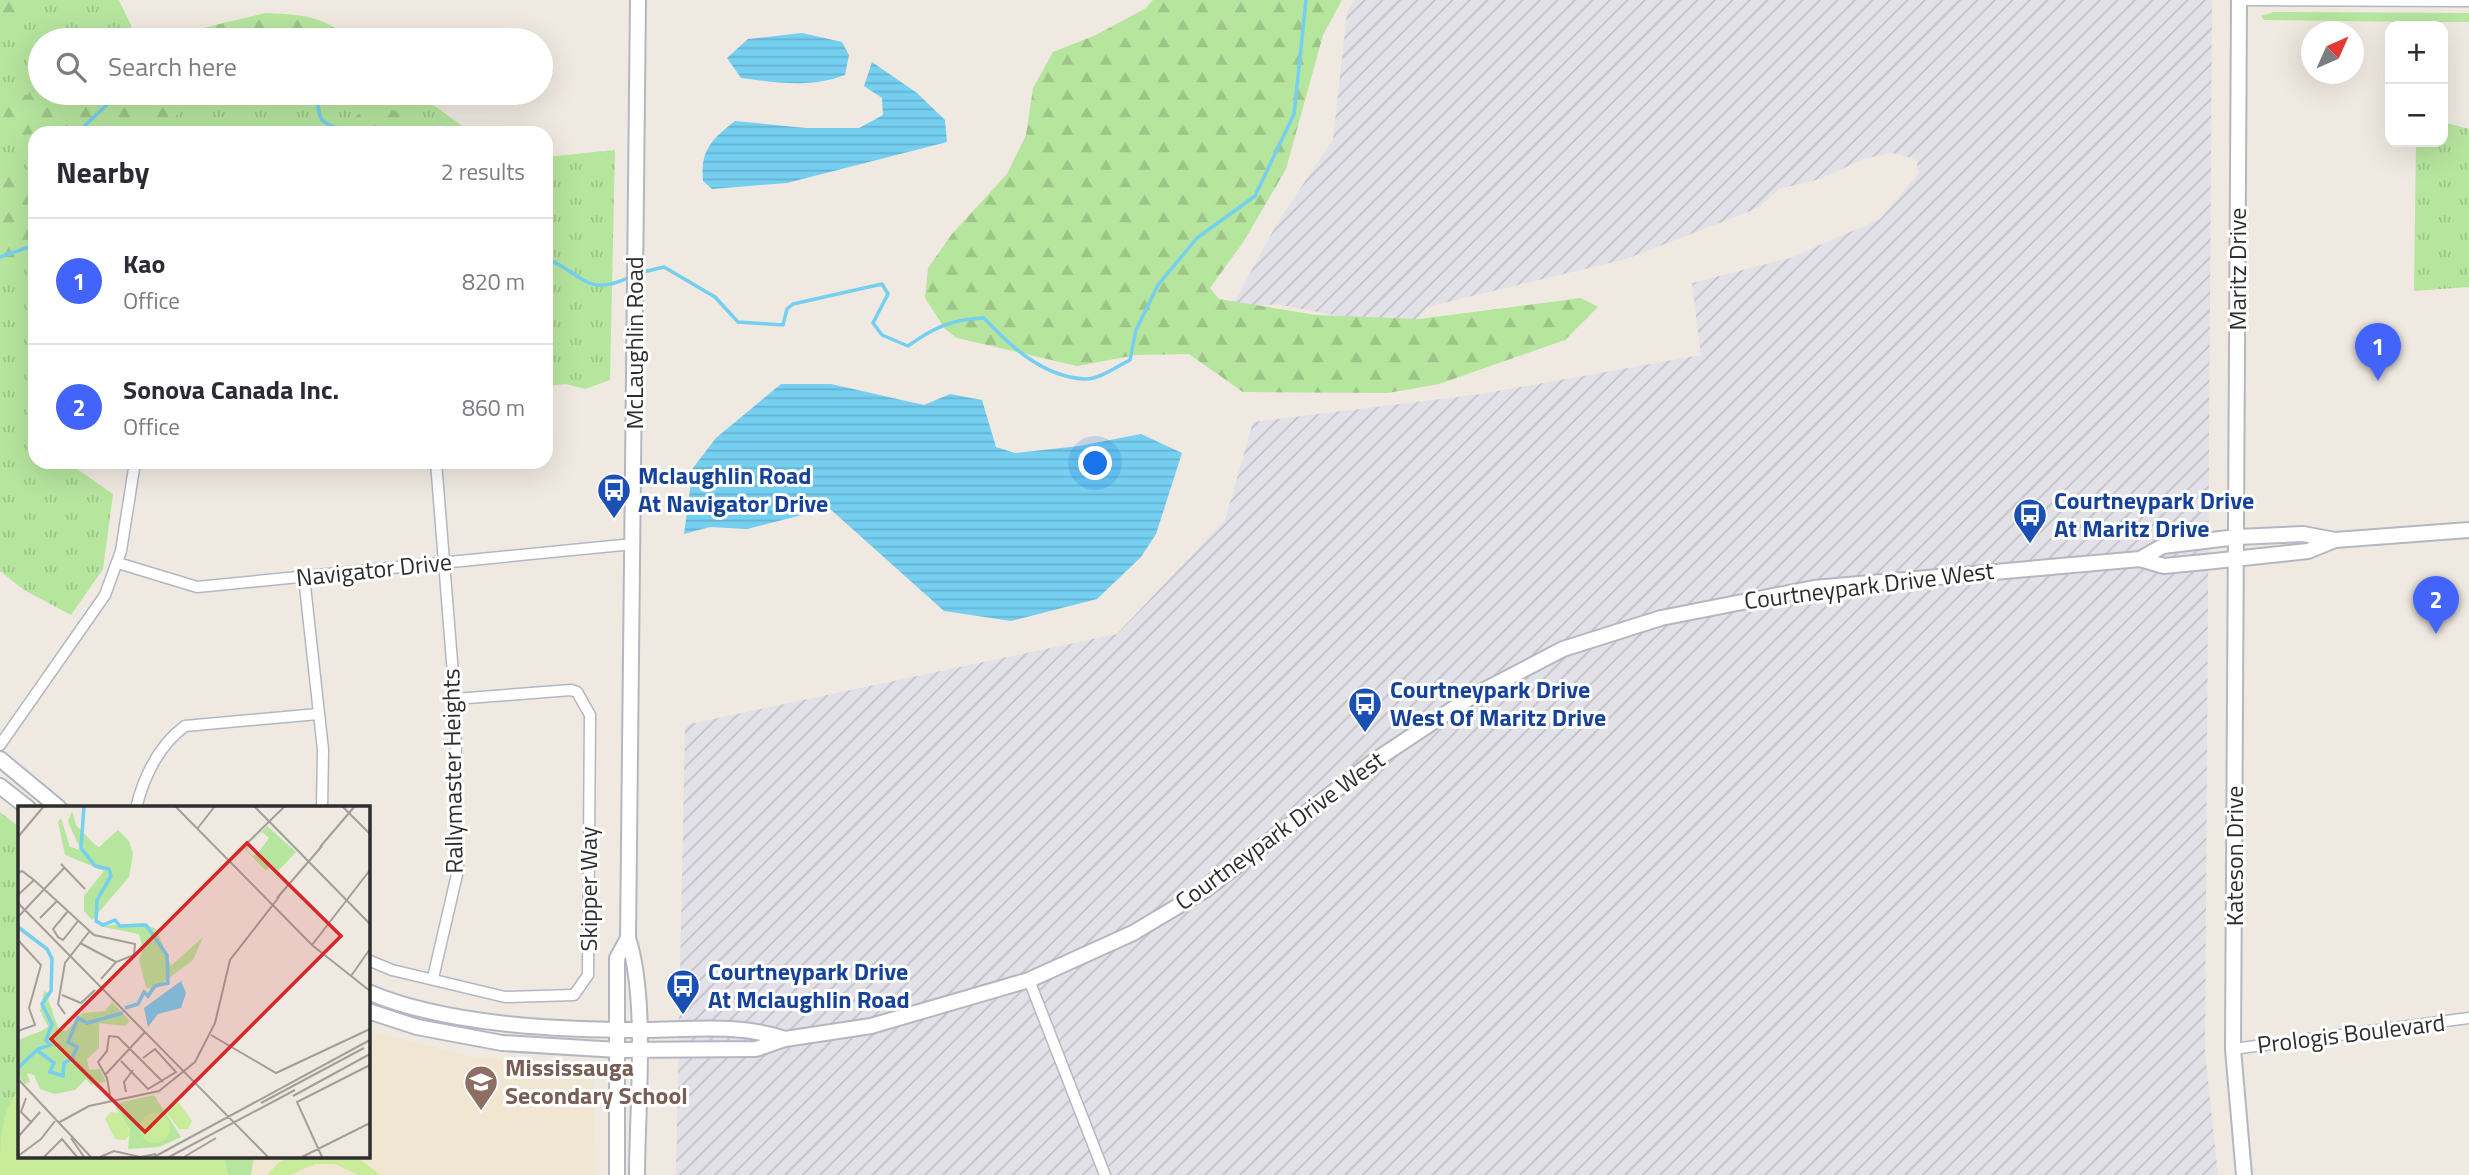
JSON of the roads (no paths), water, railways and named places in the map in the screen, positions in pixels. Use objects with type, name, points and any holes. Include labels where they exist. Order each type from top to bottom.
[{"type":"main road","name":"McLaughlin Road","points":[[637,1175],[638,1030],[635,960],[628,938],[638,0]]},
{"type":"main road","name":"Maritz Drive","points":[[2237,537],[2239,0]]},
{"type":"main road","name":"Courtneypark Drive West","points":[[2140,559],[2163,546],[2237,537],[2303,534],[2335,540],[2469,530]]},
{"type":"main road","name":"Kateson Drive","points":[[2237,537],[2233,1049],[2244,1175]]},
{"type":"main road","name":"Courtneypark Drive West","points":[[369,1011],[417,1027],[502,1043],[618,1050],[756,1049],[785,1039],[871,1026],[1029,980],[1133,933],[1205,890],[1374,761],[1471,697],[1563,649],[1661,618],[1814,588],[2140,559],[2164,566],[2308,551],[2335,540]]},
{"type":"main road","points":[[0,760],[58,806]]},
{"type":"main road","points":[[0,786],[27,806]]},
{"type":"main road","name":"McLaughlin Road","points":[[617,1175],[617,958],[628,938]]},
{"type":"main road","name":"Courtneypark Drive West","points":[[369,992],[458,1018],[618,1030],[757,1029],[785,1039]]},
{"type":"street","points":[[2239,0],[2469,1]]},
{"type":"street","points":[[0,745],[105,595],[118,563],[134,469]]},
{"type":"street","name":"Rallymaster Heights","points":[[433,978],[458,870],[455,699],[436,469]]},
{"type":"street","name":"Navigator Drive","points":[[118,563],[197,587],[633,544]]},
{"type":"street","points":[[304,577],[323,750],[322,806]]},
{"type":"street","name":"Skipper Way","points":[[369,960],[393,970],[505,997],[574,995],[588,975],[590,715],[577,692],[571,690],[455,699]]},
{"type":"street","points":[[136,806],[145,775],[173,735],[185,726],[318,714]]},
{"type":"street","points":[[1029,980],[1105,1175]]},
{"type":"street","name":"Prologis Boulevard","points":[[2233,1049],[2469,1018]]},
{"type":"water","points":[[802,33],[842,42],[849,55],[845,75],[806,83],[741,78],[727,58],[748,39]]},
{"type":"water","points":[[872,62],[917,93],[945,120],[947,142],[787,183],[712,189],[703,181],[704,161],[709,146],[735,121],[806,128],[859,128],[883,115],[882,98],[864,86]]},
{"type":"water","points":[[781,384],[831,384],[924,405],[950,394],[982,400],[996,447],[1015,453],[1079,446],[1141,434],[1182,453],[1156,534],[1141,557],[1097,599],[1011,621],[944,611],[829,508],[747,529],[710,527],[684,534],[693,468],[716,438]]},
{"type":"waterway","points":[[639,273],[664,267],[715,297],[738,322],[783,325],[787,309],[793,304],[882,284],[888,294],[873,323],[882,335],[908,346],[943,326],[962,320],[984,318],[1016,349],[1055,373],[1085,379],[1102,375],[1130,360],[1136,330],[1158,285],[1197,238],[1255,196],[1294,114],[1306,0]]},
{"type":"waterway","points":[[84,126],[107,105]]},
{"type":"waterway","points":[[318,105],[323,121],[331,126]]},
{"type":"waterway","points":[[0,257],[28,247]]},
{"type":"waterway","points":[[553,262],[596,285],[605,285],[632,276]]},
{"type":"place","name":"Kao","points":[[2378,381]]},
{"type":"place","name":"Mclaughlin Road At Navigator Drive","points":[[614,520]]},
{"type":"place","name":"Courtneypark Drive At Maritz Drive","points":[[2030,545]]},
{"type":"place","name":"Sonova Canada Inc.","points":[[2436,634]]},
{"type":"place","name":"Courtneypark Drive West Of Maritz Drive","points":[[1365,734]]},
{"type":"place","name":"Courtneypark Drive At Mclaughlin Road","points":[[683,1016]]},
{"type":"place","name":"Mississauga Secondary School","points":[[481,1112]]}]
